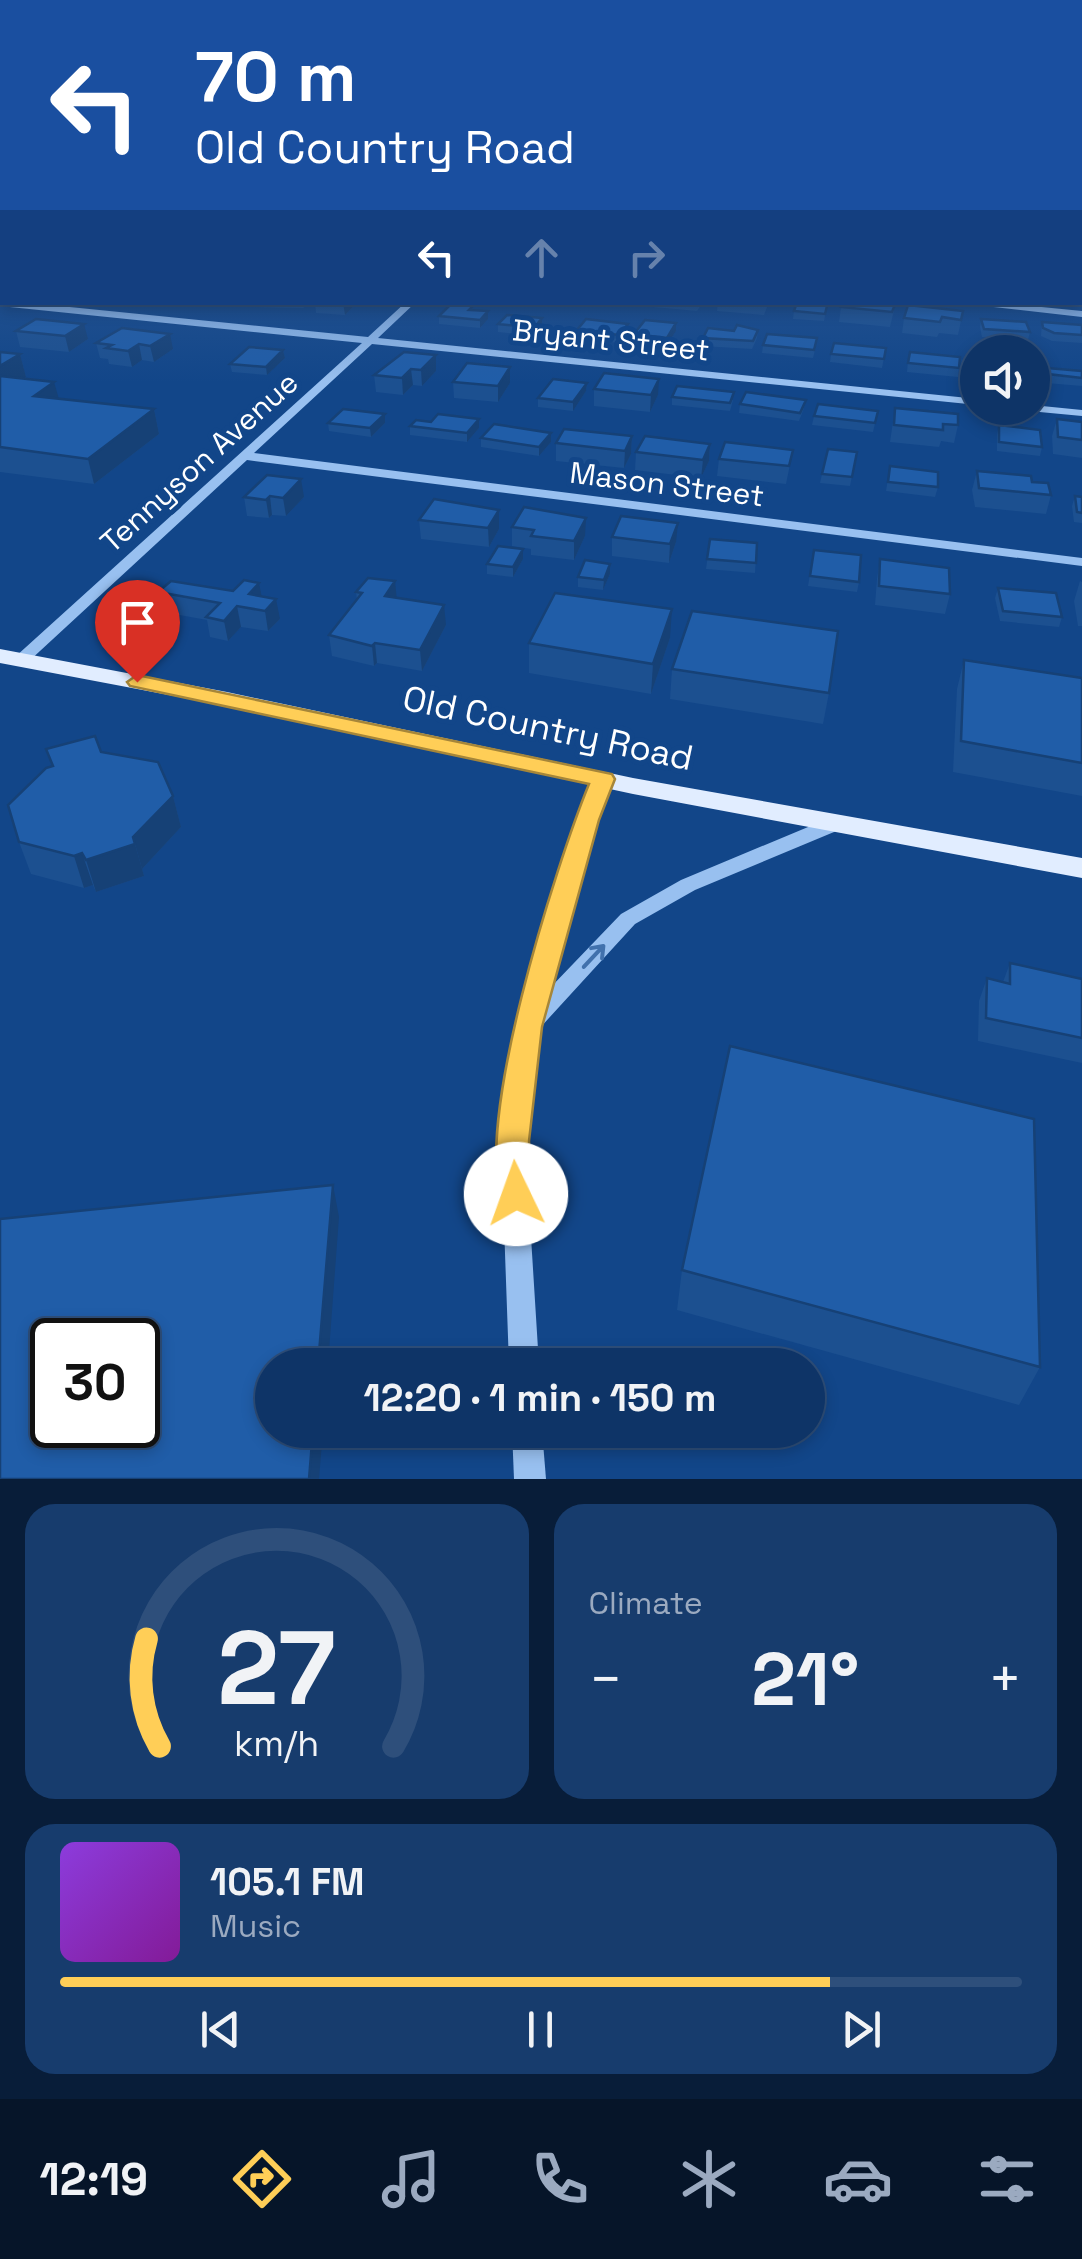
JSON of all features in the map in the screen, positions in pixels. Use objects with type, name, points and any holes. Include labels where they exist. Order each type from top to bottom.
[{"type":"main road","name":"Old Country Road","points":[[10,658],[215,696],[603,779],[1082,868]]},
{"type":"street","name":"Bryant Street","points":[[19,305],[960,400]]},
{"type":"street","name":"Tennyson Avenue","points":[[10,658],[245,456],[409,305]]},
{"type":"street","points":[[985,305],[1082,314]]},
{"type":"street","points":[[1050,410],[1082,413]]},
{"type":"street","name":"Mason Street","points":[[245,456],[1082,562]]},
{"type":"street","points":[[523,1348],[513,1141],[527,1027],[587,820],[603,779]]},
{"type":"street","points":[[527,1027],[628,919],[688,885],[839,822]]},
{"type":"street","points":[[528,1448],[530,1479]]},
{"type":"building","points":[[450,305],[474,305],[469,310],[488,311],[480,320],[439,316]]},
{"type":"building","points":[[796,305],[827,305],[825,314],[794,311]]},
{"type":"building","points":[[842,305],[895,305],[892,312]]},
{"type":"building","points":[[908,305],[963,311],[961,320],[904,318]]},
{"type":"building","points":[[507,315],[542,318],[534,328],[498,324]]},
{"type":"building","points":[[36,319],[84,324],[65,336],[16,331]]},
{"type":"building","points":[[586,319],[628,324],[619,335],[577,330]]},
{"type":"building","points":[[981,319],[1026,322],[1030,332],[984,329]]},
{"type":"building","points":[[645,320],[676,323],[667,338],[634,334]]},
{"type":"building","points":[[1042,322],[1082,325],[1082,335],[1054,333],[1043,328]]},
{"type":"building","points":[[737,325],[758,330],[753,341],[703,338],[708,328],[734,331]]},
{"type":"building","points":[[122,328],[170,334],[150,346],[139,344],[128,351],[96,343]]},
{"type":"building","points":[[767,334],[817,338],[814,350],[763,345]]},
{"type":"building","points":[[834,343],[886,348],[884,359],[831,354]]},
{"type":"building","points":[[249,347],[283,350],[266,367],[230,364]]},
{"type":"building","points":[[0,352],[20,354],[0,366]]},
{"type":"building","points":[[404,352],[436,355],[421,370],[411,369],[402,378],[374,375]]},
{"type":"building","points":[[910,352],[960,357],[959,368],[908,363]]},
{"type":"building","points":[[467,363],[510,367],[498,386],[453,382]]},
{"type":"building","points":[[1050,368],[1082,371],[1082,378],[1050,374]]},
{"type":"building","points":[[604,373],[659,379],[651,395],[594,389]]},
{"type":"building","points":[[0,376],[54,382],[34,396],[154,409],[88,459],[0,447]]},
{"type":"building","points":[[553,379],[587,383],[573,402],[538,398]]},
{"type":"building","points":[[677,386],[734,392],[730,403],[672,397]]},
{"type":"building","points":[[746,392],[806,400],[800,413],[740,404]]},
{"type":"building","points":[[818,404],[878,411],[875,423],[814,416]]},
{"type":"building","points":[[895,408],[958,414],[958,425],[943,424],[943,430],[894,425]]},
{"type":"building","points":[[343,409],[385,414],[370,428],[328,423]]},
{"type":"building","points":[[438,414],[479,419],[467,433],[410,426],[416,420],[431,422]]},
{"type":"building","points":[[1057,419],[1082,422],[1082,440],[1058,437]]},
{"type":"building","points":[[494,424],[551,433],[539,447],[481,438]]},
{"type":"building","points":[[999,425],[1040,430],[1042,447],[999,442]]},
{"type":"building","points":[[564,429],[632,436],[625,451],[556,443]]},
{"type":"building","points":[[645,436],[710,444],[703,460],[636,452]]},
{"type":"building","points":[[725,442],[793,450],[789,466],[719,459]]},
{"type":"building","points":[[828,449],[857,452],[852,477],[822,474]]},
{"type":"building","points":[[890,466],[938,472],[938,487],[888,482]]},
{"type":"building","points":[[977,471],[1031,476],[1032,482],[1048,483],[1051,495],[979,488]]},
{"type":"building","points":[[267,475],[301,479],[283,498],[244,497]]},
{"type":"building","points":[[1075,496],[1082,497],[1082,513],[1077,512]]},
{"type":"building","points":[[434,499],[499,510],[488,528],[419,520]]},
{"type":"building","points":[[524,507],[586,518],[574,541],[531,536],[534,530],[512,527]]},
{"type":"building","points":[[621,516],[678,523],[670,544],[612,537]]},
{"type":"building","points":[[710,539],[757,543],[756,563],[707,559]]},
{"type":"building","points":[[498,546],[523,549],[513,567],[487,564]]},
{"type":"building","points":[[814,550],[861,555],[859,582],[810,576]]},
{"type":"building","points":[[880,559],[949,568],[950,594],[879,586]]},
{"type":"building","points":[[585,560],[610,564],[604,580],[578,577]]},
{"type":"building","points":[[368,578],[395,581],[385,596],[444,605],[420,650],[375,643],[372,646],[329,635],[362,593],[356,592]]},
{"type":"building","points":[[244,580],[259,583],[249,594],[276,599],[265,611],[237,606],[224,621],[206,617],[220,603],[158,592],[171,581],[233,591]]},
{"type":"building","points":[[998,588],[1056,593],[1062,617],[1003,611]]},
{"type":"building","points":[[555,593],[672,609],[653,664],[529,643]]},
{"type":"building","points":[[692,611],[838,631],[829,693],[672,669]]},
{"type":"building","points":[[964,660],[1082,678],[1082,763],[961,741]]},
{"type":"building","points":[[95,736],[101,752],[158,762],[173,796],[133,837],[135,844],[86,860],[82,853],[74,856],[19,842],[8,805],[46,768],[53,766],[46,749]]},
{"type":"building","points":[[1010,963],[1082,979],[1082,1038],[986,1018],[987,978],[1010,984]]},
{"type":"building","points":[[730,1046],[1034,1119],[1040,1367],[682,1270]]},
{"type":"building","points":[[333,1185],[319,1348],[255,1348],[255,1448],[312,1448],[309,1479],[0,1479],[0,1219]]},
{"type":"route","points":[[137,682],[603,779],[587,820],[527,1027],[513,1141],[516,1194]]}]
